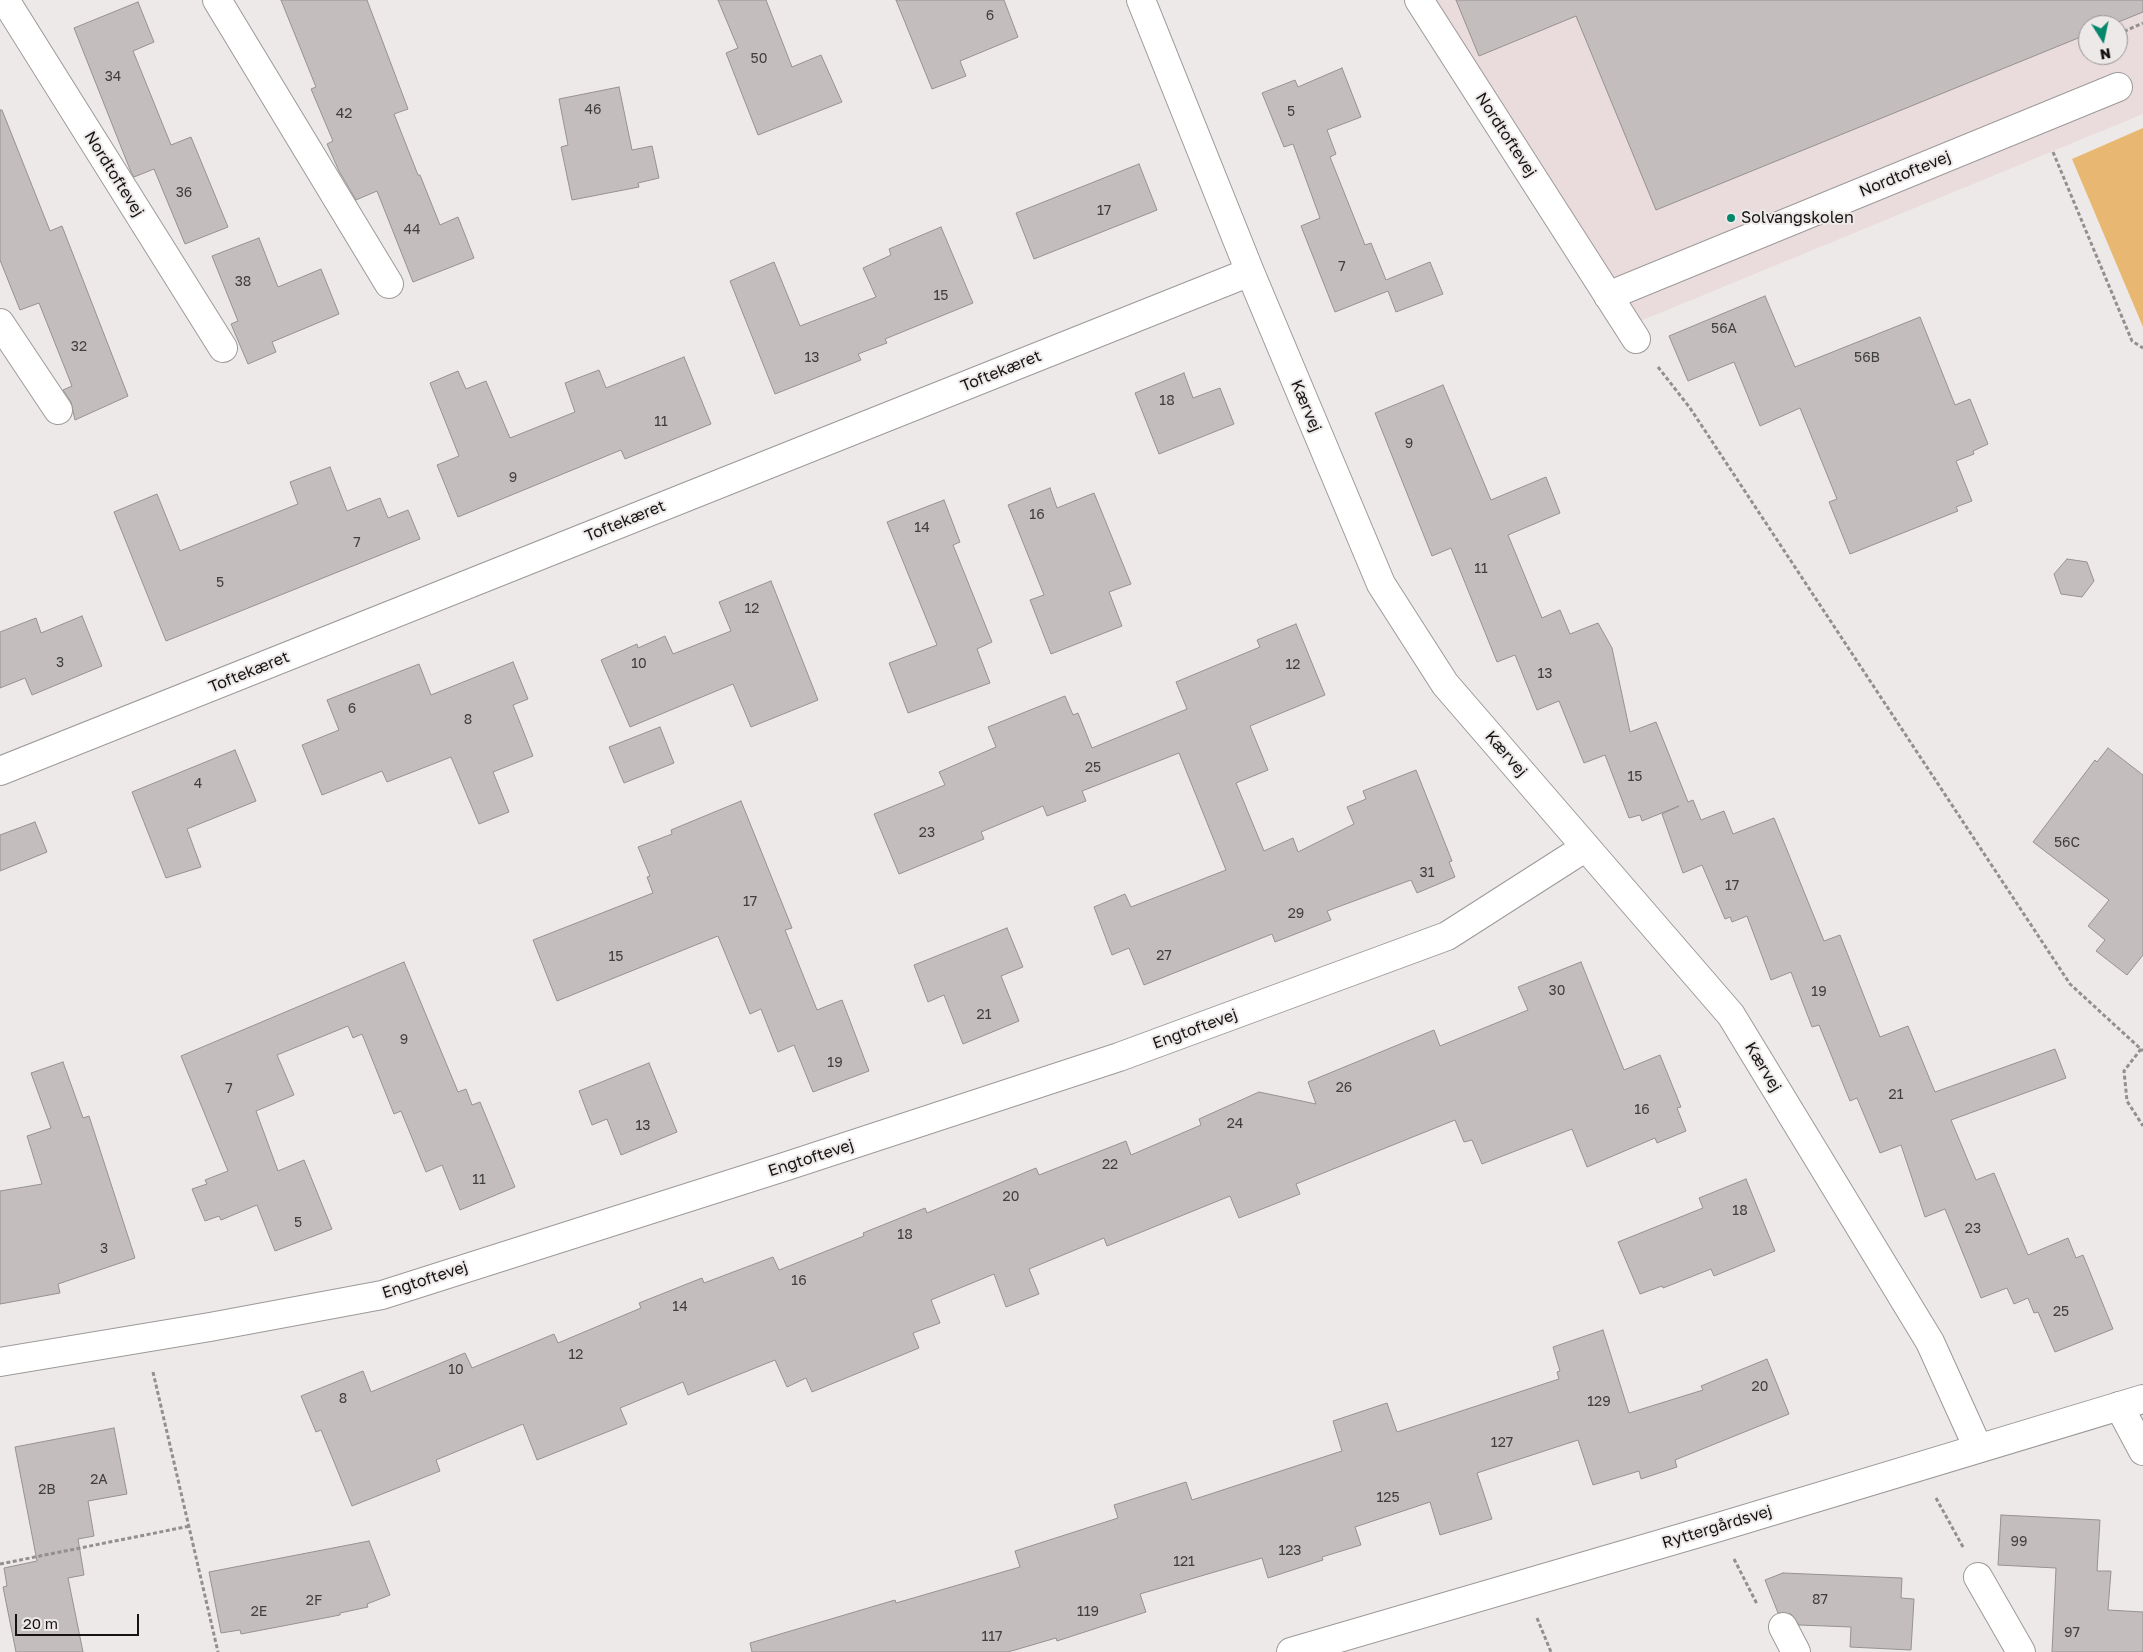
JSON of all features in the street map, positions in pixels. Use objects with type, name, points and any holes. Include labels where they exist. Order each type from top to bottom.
[{"type":"street","name":"Nordtoftevej","points":[[5,0],[223,348]]},
{"type":"street","points":[[217,0],[390,284]]},
{"type":"street","name":"Kærvej","points":[[1140,0],[1250,272],[1381,584],[1445,684],[1731,1014],[1930,1342],[1978,1448]]},
{"type":"street","name":"Nordtoftevej","points":[[1419,0],[1636,339]]},
{"type":"street","name":"Nordtoftevej","points":[[1608,296],[2118,87]]},
{"type":"street","name":"Toftekæret","points":[[0,771],[1250,272]]},
{"type":"street","points":[[0,323],[58,410]]},
{"type":"street","name":"Engtoftevej","points":[[0,1362],[382,1295],[1120,1057],[1447,936],[1586,847]]},
{"type":"street","points":[[2131,1403],[2143,1451]]},
{"type":"street","name":"Ryttergårdsvej","points":[[1291,1652],[1719,1527],[2131,1403]]},
{"type":"street","points":[[1978,1576],[2021,1652]]},
{"type":"street","points":[[1783,1627],[1796,1652]]},
{"type":"path","points":[[2128,30],[2143,23]]},
{"type":"path","points":[[2040,119],[2132,341],[2143,348]]},
{"type":"path","points":[[1636,339],[1690,408],[2070,984],[2142,1050],[2124,1070],[2127,1101],[2143,1126]]},
{"type":"path","points":[[144,1338],[190,1526],[218,1652]]},
{"type":"path","points":[[1919,1466],[1978,1576]]},
{"type":"path","points":[[0,1564],[190,1526]]},
{"type":"path","points":[[1719,1527],[1762,1614],[1783,1627]]},
{"type":"shaded area","name":"Solvangskolen","points":[[1434,0],[2143,0],[2143,114],[1638,322]]},
{"type":"shaded area","points":[[2143,128],[2143,327],[2072,159]]},
{"type":"building","points":[[281,0],[367,0],[408,109],[394,114],[418,175],[420,175],[440,225],[458,217],[474,258],[413,282],[377,191],[356,200],[339,171],[327,144],[333,141],[311,89],[316,87]]},
{"type":"building","points":[[718,0],[766,0],[792,67],[821,55],[842,102],[758,135],[726,53],[738,48]]},
{"type":"building","points":[[896,0],[1004,0],[1018,37],[960,61],[966,76],[932,89]]},
{"type":"building","points":[[1456,0],[2143,0],[2143,12],[2128,18],[2128,15],[2078,15],[2078,38],[1656,210],[1576,16],[1479,56]]},
{"type":"building","points":[[138,2],[154,42],[133,51],[171,145],[191,137],[228,227],[185,244],[154,169],[134,177],[131,172],[74,28]]},
{"type":"building","points":[[1342,68],[1361,117],[1327,130],[1336,154],[1330,157],[1365,245],[1371,243],[1386,280],[1430,262],[1443,294],[1396,312],[1388,291],[1335,312],[1301,226],[1320,218],[1293,144],[1284,147],[1262,93],[1295,80],[1298,87]]},
{"type":"building","points":[[619,87],[632,150],[652,146],[659,178],[638,183],[639,187],[572,200],[561,147],[568,145],[559,99]]},
{"type":"building","points":[[0,110],[2,110],[50,231],[62,226],[128,396],[75,420],[71,402],[63,390],[72,386],[39,303],[20,310],[0,260]]},
{"type":"building","points":[[1139,164],[1157,210],[1034,259],[1016,213]]},
{"type":"building","points":[[941,227],[973,303],[885,339],[887,343],[858,354],[861,360],[775,394],[730,281],[774,262],[800,326],[876,297],[863,268],[891,255],[889,249]]},
{"type":"building","points":[[259,238],[278,287],[321,269],[339,314],[272,342],[276,352],[248,364],[231,324],[238,321],[212,256]]},
{"type":"building","points":[[1765,296],[1795,367],[1920,317],[1955,405],[1970,399],[1988,444],[1973,451],[1974,454],[1956,461],[1972,501],[1956,507],[1958,511],[1850,554],[1829,502],[1837,499],[1800,408],[1760,426],[1734,362],[1688,381],[1669,336]]},
{"type":"building","points":[[684,357],[711,424],[625,459],[621,450],[458,517],[437,465],[459,456],[430,383],[458,371],[466,389],[486,381],[510,438],[575,412],[565,383],[599,370],[606,388]]},
{"type":"building","points":[[1184,373],[1193,398],[1220,388],[1234,424],[1159,454],[1135,393]]},
{"type":"building","points":[[1443,385],[1491,500],[1546,477],[1560,513],[1508,535],[1542,618],[1560,610],[1570,634],[1598,623],[1612,648],[1630,732],[1656,722],[1688,802],[1693,800],[1701,820],[1724,811],[1733,834],[1774,818],[1824,941],[1840,935],[1880,1037],[1908,1026],[1935,1092],[2055,1049],[2066,1078],[1951,1120],[1976,1180],[1994,1173],[2028,1255],[2068,1238],[2076,1258],[2083,1255],[2113,1329],[2055,1352],[2038,1312],[2034,1313],[2028,1298],[2014,1304],[2007,1288],[1981,1298],[1945,1209],[1925,1217],[1901,1145],[1880,1153],[1857,1098],[1850,1101],[1819,1025],[1812,1027],[1791,972],[1771,980],[1747,916],[1732,922],[1730,917],[1725,919],[1702,865],[1683,873],[1662,814],[1679,806],[1642,821],[1640,815],[1629,818],[1605,755],[1584,763],[1559,701],[1537,710],[1515,655],[1497,662],[1451,548],[1432,556],[1375,413]]},
{"type":"building","points":[[330,467],[347,511],[380,498],[388,518],[408,510],[420,539],[166,641],[114,512],[157,494],[180,551],[298,504],[290,482]]},
{"type":"building","points":[[1050,488],[1057,508],[1094,493],[1131,584],[1109,592],[1122,626],[1051,654],[1030,600],[1044,595],[1008,505]]},
{"type":"building","points":[[944,500],[960,542],[953,545],[992,642],[977,649],[990,683],[908,713],[889,663],[937,645],[887,522]]},
{"type":"building","points":[[2067,559],[2087,562],[2094,581],[2082,597],[2061,594],[2054,574]]},
{"type":"building","points":[[771,581],[818,700],[751,727],[733,684],[630,727],[601,660],[637,644],[638,648],[665,636],[673,654],[731,631],[719,602]]},
{"type":"building","points":[[82,616],[102,666],[32,695],[25,678],[0,688],[0,632],[36,618],[41,633]]},
{"type":"building","points":[[1296,624],[1325,695],[1250,726],[1268,770],[1236,783],[1264,851],[1293,838],[1298,852],[1354,824],[1347,807],[1366,799],[1363,791],[1416,770],[1452,861],[1449,862],[1455,877],[1417,893],[1411,880],[1327,911],[1331,920],[1275,942],[1272,934],[1144,985],[1129,948],[1112,955],[1094,907],[1125,894],[1131,907],[1226,870],[1179,753],[1082,791],[1086,801],[1047,816],[1043,806],[981,832],[984,839],[899,874],[874,814],[945,785],[939,772],[996,747],[988,727],[1065,696],[1073,715],[1078,713],[1092,748],[1187,709],[1176,682],[1260,647],[1257,640]]},
{"type":"building","points":[[513,662],[528,699],[513,705],[533,756],[493,772],[509,812],[479,824],[451,757],[387,782],[382,771],[322,795],[302,745],[339,730],[327,700],[419,664],[431,695]]},
{"type":"building","points":[[660,727],[674,763],[624,783],[609,747]]},
{"type":"building","points":[[2108,748],[2143,775],[2143,955],[2127,975],[2096,951],[2105,940],[2088,926],[2109,900],[2033,842],[2095,760],[2097,762]]},
{"type":"building","points":[[235,750],[256,801],[187,829],[201,867],[166,878],[132,792]]},
{"type":"building","points":[[741,801],[792,928],[785,930],[817,1010],[842,1000],[869,1071],[813,1092],[794,1045],[778,1052],[761,1009],[750,1014],[718,936],[557,1001],[533,940],[653,893],[647,877],[650,876],[638,847],[672,834],[671,830]]},
{"type":"building","points":[[35,822],[47,852],[0,871],[0,835]]},
{"type":"building","points":[[1007,928],[1023,967],[1001,976],[1019,1021],[963,1044],[944,995],[928,1002],[914,965]]},
{"type":"building","points":[[404,962],[458,1092],[466,1089],[472,1105],[480,1102],[515,1187],[460,1210],[442,1165],[426,1172],[401,1111],[394,1114],[362,1034],[353,1038],[348,1026],[277,1055],[294,1095],[256,1111],[278,1171],[304,1160],[332,1229],[275,1251],[257,1205],[221,1220],[219,1216],[205,1221],[192,1189],[207,1184],[205,1180],[228,1171],[181,1056]]},
{"type":"building","points":[[1581,962],[1624,1070],[1660,1055],[1681,1107],[1677,1108],[1686,1131],[1657,1143],[1655,1138],[1587,1167],[1572,1129],[1482,1164],[1472,1140],[1464,1142],[1455,1120],[1296,1184],[1300,1194],[1239,1218],[1230,1196],[1107,1246],[1104,1238],[1029,1269],[1039,1294],[1006,1307],[994,1274],[931,1300],[940,1323],[913,1333],[919,1348],[812,1392],[806,1378],[787,1387],[775,1360],[688,1395],[683,1382],[620,1408],[627,1424],[537,1460],[523,1424],[436,1460],[440,1471],[352,1506],[321,1430],[316,1432],[301,1396],[363,1371],[371,1392],[465,1353],[472,1368],[554,1334],[558,1343],[641,1308],[639,1303],[702,1278],[704,1283],[773,1257],[779,1270],[864,1236],[863,1233],[925,1208],[927,1213],[1036,1168],[1039,1175],[1126,1141],[1131,1155],[1201,1125],[1199,1119],[1259,1092],[1316,1104],[1308,1082],[1434,1030],[1440,1046],[1528,1010],[1518,987]]},
{"type":"building","points":[[63,1062],[83,1118],[89,1116],[135,1258],[58,1284],[60,1293],[0,1304],[0,1191],[42,1184],[27,1136],[51,1128],[31,1073]]},
{"type":"building","points":[[649,1063],[677,1132],[621,1155],[607,1119],[592,1125],[579,1091]]},
{"type":"building","points":[[1746,1179],[1775,1251],[1714,1276],[1711,1269],[1663,1288],[1662,1286],[1640,1294],[1618,1242],[1703,1208],[1699,1198]]},
{"type":"building","points":[[1603,1330],[1629,1413],[1703,1390],[1701,1386],[1767,1359],[1789,1414],[1675,1460],[1677,1467],[1641,1479],[1639,1471],[1593,1485],[1578,1440],[1477,1473],[1492,1519],[1440,1535],[1430,1502],[1355,1527],[1361,1545],[1322,1557],[1323,1560],[1268,1578],[1262,1558],[1140,1594],[1146,1612],[1057,1641],[1056,1638],[1008,1652],[752,1652],[750,1643],[895,1600],[896,1603],[1020,1567],[1015,1551],[1118,1518],[1114,1505],[1186,1482],[1192,1500],[1342,1451],[1333,1421],[1387,1403],[1397,1432],[1559,1379],[1557,1372],[1560,1371],[1553,1347]]},
{"type":"building","points":[[114,1428],[127,1494],[88,1501],[94,1536],[78,1539],[84,1575],[68,1578],[83,1652],[16,1652],[3,1587],[7,1586],[4,1568],[37,1561],[15,1447]]},
{"type":"building","points":[[2001,1515],[2100,1520],[2097,1571],[2111,1571],[2108,1610],[2143,1612],[2143,1652],[2052,1652],[2056,1568],[1998,1565]]},
{"type":"building","points":[[369,1541],[390,1595],[367,1604],[368,1607],[340,1613],[340,1615],[241,1634],[240,1630],[221,1633],[209,1572]]},
{"type":"building","points":[[1783,1573],[1902,1578],[1901,1598],[1914,1599],[1911,1650],[1850,1647],[1851,1627],[1799,1625],[1791,1614],[1778,1613],[1765,1580]]},
{"type":"place","name":"Solvangskolen","points":[[1731,218]]}]
